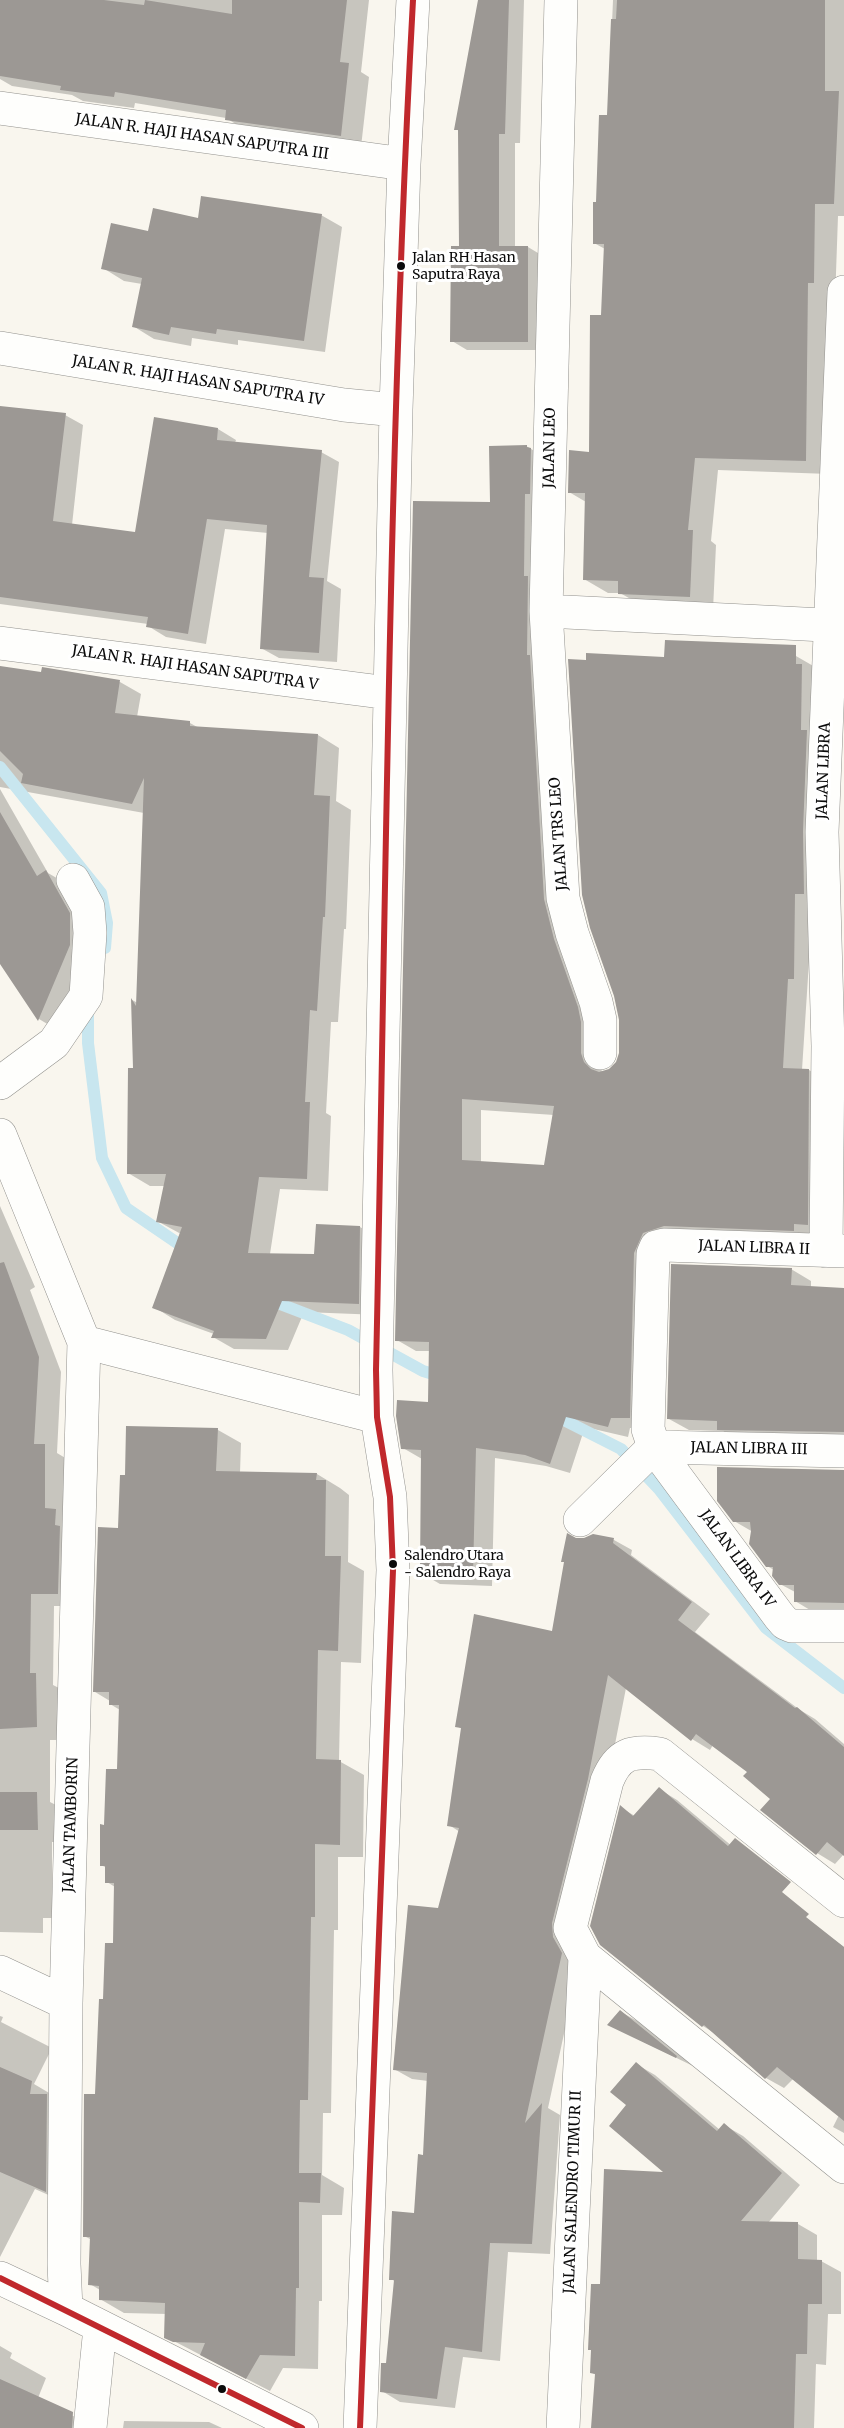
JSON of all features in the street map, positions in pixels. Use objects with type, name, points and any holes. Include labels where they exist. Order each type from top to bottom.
[{"type":"street","points":[[360,2428],[393,1569],[390,1497],[377,1417],[376,1321],[396,410],[404,165],[413,0]]},
{"type":"street","name":"JALAN LEO","points":[[546,611],[561,0]]},
{"type":"street","name":"JALAN R. HAJI HASAN SAPUTRA III","points":[[0,108],[404,165]]},
{"type":"street","name":"JALAN LIBRA","points":[[835,1251],[836,1046],[833,833],[844,292]]},
{"type":"street","name":"JALAN R. HAJI HASAN SAPUTRA IV","points":[[0,348],[344,405],[396,410]]},
{"type":"street","points":[[546,611],[837,625]]},
{"type":"street","name":"JALAN TRS LEO","points":[[546,611],[563,898],[572,933],[597,1002],[600,1020],[600,1053]]},
{"type":"street","name":"JALAN R. HAJI HASAN SAPUTRA V","points":[[0,643],[390,693]]},
{"type":"street","points":[[0,1083],[54,1043],[86,996],[90,933],[88,907],[81,890],[73,880]]},
{"type":"street","points":[[0,1135],[84,1342],[377,1417]]},
{"type":"street","name":"JALAN LIBRA II","points":[[641,1461],[648,1429],[653,1254],[656,1247],[664,1245],[835,1251]]},
{"type":"street","name":"JALAN TAMBORIN","points":[[66,2309],[64,2264],[66,2003],[84,1342]]},
{"type":"street","name":"JALAN LIBRA III","points":[[641,1461],[844,1451]]},
{"type":"street","points":[[580,1521],[641,1461]]},
{"type":"street","name":"JALAN LIBRA IV","points":[[641,1461],[785,1623],[804,1626],[844,1626]]},
{"type":"street","points":[[844,1901],[660,1754],[638,1752],[621,1757],[607,1781],[570,1928],[585,1957],[844,2167]]},
{"type":"street","name":"JALAN SALENDRO TIMUR II","points":[[563,2428],[585,1957]]},
{"type":"street","points":[[0,1972],[66,2003]]},
{"type":"street","points":[[0,2278],[302,2428]]},
{"type":"street","points":[[90,2428],[100,2328]]},
{"type":"building","points":[[0,0],[104,0],[144,5],[145,0],[232,14],[232,0],[347,0],[340,62],[349,63],[341,136],[225,120],[226,110],[115,92],[114,97],[60,90],[61,86],[0,76]]},
{"type":"building","points":[[478,0],[509,0],[505,134],[499,134],[499,246],[528,246],[528,342],[450,342],[451,246],[459,246],[458,130],[454,130]]},
{"type":"building","points":[[617,0],[825,0],[825,91],[839,91],[834,204],[815,204],[814,283],[808,283],[806,461],[695,458],[688,530],[693,530],[690,597],[618,594],[618,581],[583,580],[585,493],[568,493],[569,450],[589,452],[590,315],[601,315],[604,244],[593,244],[593,202],[596,202],[599,115],[607,115],[611,19],[616,19]]},
{"type":"building","points":[[201,196],[322,214],[304,341],[217,329],[216,334],[171,327],[169,335],[132,327],[142,278],[101,269],[111,223],[148,231],[153,208],[198,218]]},
{"type":"building","points":[[0,406],[66,413],[53,521],[135,532],[154,417],[218,428],[217,440],[322,450],[309,577],[324,578],[319,653],[260,649],[267,525],[207,519],[188,634],[146,627],[148,617],[0,597]]},
{"type":"building","points":[[527,445],[531,448],[530,494],[525,494],[524,576],[528,576],[527,655],[530,655],[544,899],[554,939],[578,1007],[581,1022],[581,1053],[584,1062],[591,1069],[599,1072],[609,1069],[616,1062],[619,1053],[619,1020],[614,996],[590,928],[582,895],[568,659],[586,660],[586,653],[664,657],[665,640],[796,645],[796,664],[802,664],[801,730],[807,730],[803,831],[804,894],[795,894],[794,979],[788,979],[783,1068],[809,1069],[808,1225],[794,1224],[794,1231],[664,1226],[643,1233],[634,1253],[630,1418],[611,1418],[608,1427],[566,1417],[550,1464],[525,1455],[476,1448],[473,1575],[420,1574],[421,1450],[401,1449],[396,1416],[397,1400],[428,1402],[429,1342],[395,1341],[413,501],[490,502],[489,446]],"holes":[[[462,1099],[554,1106],[544,1165],[462,1160]]]},
{"type":"building","points":[[0,666],[41,672],[42,667],[120,680],[115,713],[190,721],[190,726],[318,734],[314,795],[330,796],[325,917],[323,917],[317,1011],[310,1010],[305,1102],[310,1102],[307,1179],[259,1177],[248,1253],[314,1254],[316,1224],[360,1226],[359,1304],[282,1301],[266,1339],[211,1338],[214,1331],[152,1308],[182,1227],[156,1222],[166,1174],[127,1174],[128,1068],[133,1068],[131,998],[136,1006],[144,778],[132,804],[21,783],[23,774],[0,751]]},
{"type":"building","points":[[0,812],[37,876],[46,870],[70,913],[70,945],[38,1021],[0,964]]},
{"type":"building","points":[[4,1262],[39,1357],[34,1444],[45,1444],[45,1508],[56,1509],[55,1525],[60,1526],[58,1594],[31,1594],[30,1673],[36,1673],[37,1727],[0,1729],[0,1263]]},
{"type":"building","points":[[671,1264],[792,1268],[791,1285],[844,1288],[844,1432],[717,1430],[717,1421],[667,1419]]},
{"type":"building","points":[[126,1426],[218,1428],[216,1471],[317,1473],[316,1480],[326,1480],[325,1556],[341,1556],[338,1651],[318,1650],[316,1759],[341,1760],[340,1845],[315,1844],[315,1917],[311,1917],[308,2100],[300,2100],[299,2173],[321,2173],[320,2203],[299,2202],[299,2288],[296,2288],[295,2356],[260,2355],[246,2379],[200,2355],[205,2343],[173,2342],[164,2338],[165,2303],[99,2300],[99,2286],[88,2285],[90,2237],[83,2237],[84,2094],[95,2094],[99,1999],[103,1999],[105,1943],[113,1943],[114,1883],[105,1883],[105,1866],[100,1866],[100,1824],[104,1825],[106,1769],[117,1769],[119,1705],[109,1705],[109,1692],[93,1692],[98,1527],[118,1528],[120,1475],[125,1475]]},
{"type":"building","points":[[717,1467],[844,1470],[844,1603],[794,1602],[794,1585],[779,1585],[772,1576],[773,1567],[766,1567],[749,1544],[750,1522],[733,1522],[717,1501]]},
{"type":"building","points":[[567,1533],[576,1538],[584,1538],[593,1534],[614,1538],[613,1543],[692,1602],[678,1620],[795,1708],[797,1707],[844,1747],[844,1856],[827,1842],[816,1855],[760,1810],[770,1799],[743,1776],[747,1772],[696,1734],[691,1741],[608,1675],[588,1779],[552,1923],[553,1937],[562,1953],[525,2123],[542,2103],[532,2244],[490,2243],[482,2352],[445,2347],[437,2399],[380,2392],[381,2363],[386,2363],[394,2280],[389,2280],[392,2211],[414,2213],[418,2154],[423,2155],[427,2073],[393,2070],[408,1905],[438,1908],[459,1828],[447,1826],[461,1728],[455,1727],[474,1614],[552,1631]]},
{"type":"building","points":[[659,1787],[728,1846],[735,1838],[791,1882],[782,1892],[809,1914],[806,1917],[844,1947],[844,2121],[777,2067],[765,2079],[704,2025],[702,2027],[600,1945],[590,1926],[620,1805],[633,1816]]},
{"type":"building","points":[[0,1792],[37,1792],[38,1830],[0,1830]]},
{"type":"building","points":[[620,2010],[677,2056],[676,2058],[607,2025]]},
{"type":"building","points":[[636,2062],[717,2131],[724,2123],[782,2173],[741,2221],[798,2222],[798,2259],[822,2260],[822,2304],[808,2304],[807,2354],[796,2354],[794,2428],[591,2428],[595,2374],[590,2373],[591,2350],[588,2350],[591,2284],[600,2284],[604,2169],[663,2172],[609,2126],[626,2105],[610,2092]]},
{"type":"building","points":[[0,2067],[32,2081],[30,2094],[47,2094],[46,2192],[0,2172]]},
{"type":"building","points":[[0,2379],[73,2412],[72,2428],[0,2428]]},
{"type":"waterway","points":[[0,767],[101,893],[107,923],[105,948]]},
{"type":"waterway","points":[[88,1008],[88,1043],[102,1158],[126,1208],[189,1251]]},
{"type":"waterway","points":[[267,1299],[348,1330],[423,1371],[443,1377]]},
{"type":"waterway","points":[[550,1413],[621,1449],[659,1489],[766,1628],[844,1688]]},
{"type":"transit line","points":[[360,2428],[393,1570],[390,1497],[377,1417],[376,1370],[393,513],[413,0]]},
{"type":"transit line","points":[[0,2278],[302,2428]]},
{"type":"place","name":"Jalan RH Hasan Saputra Raya","points":[[401,266]]},
{"type":"place","name":"Salendro Utara - Salendro Raya","points":[[393,1564]]}]
